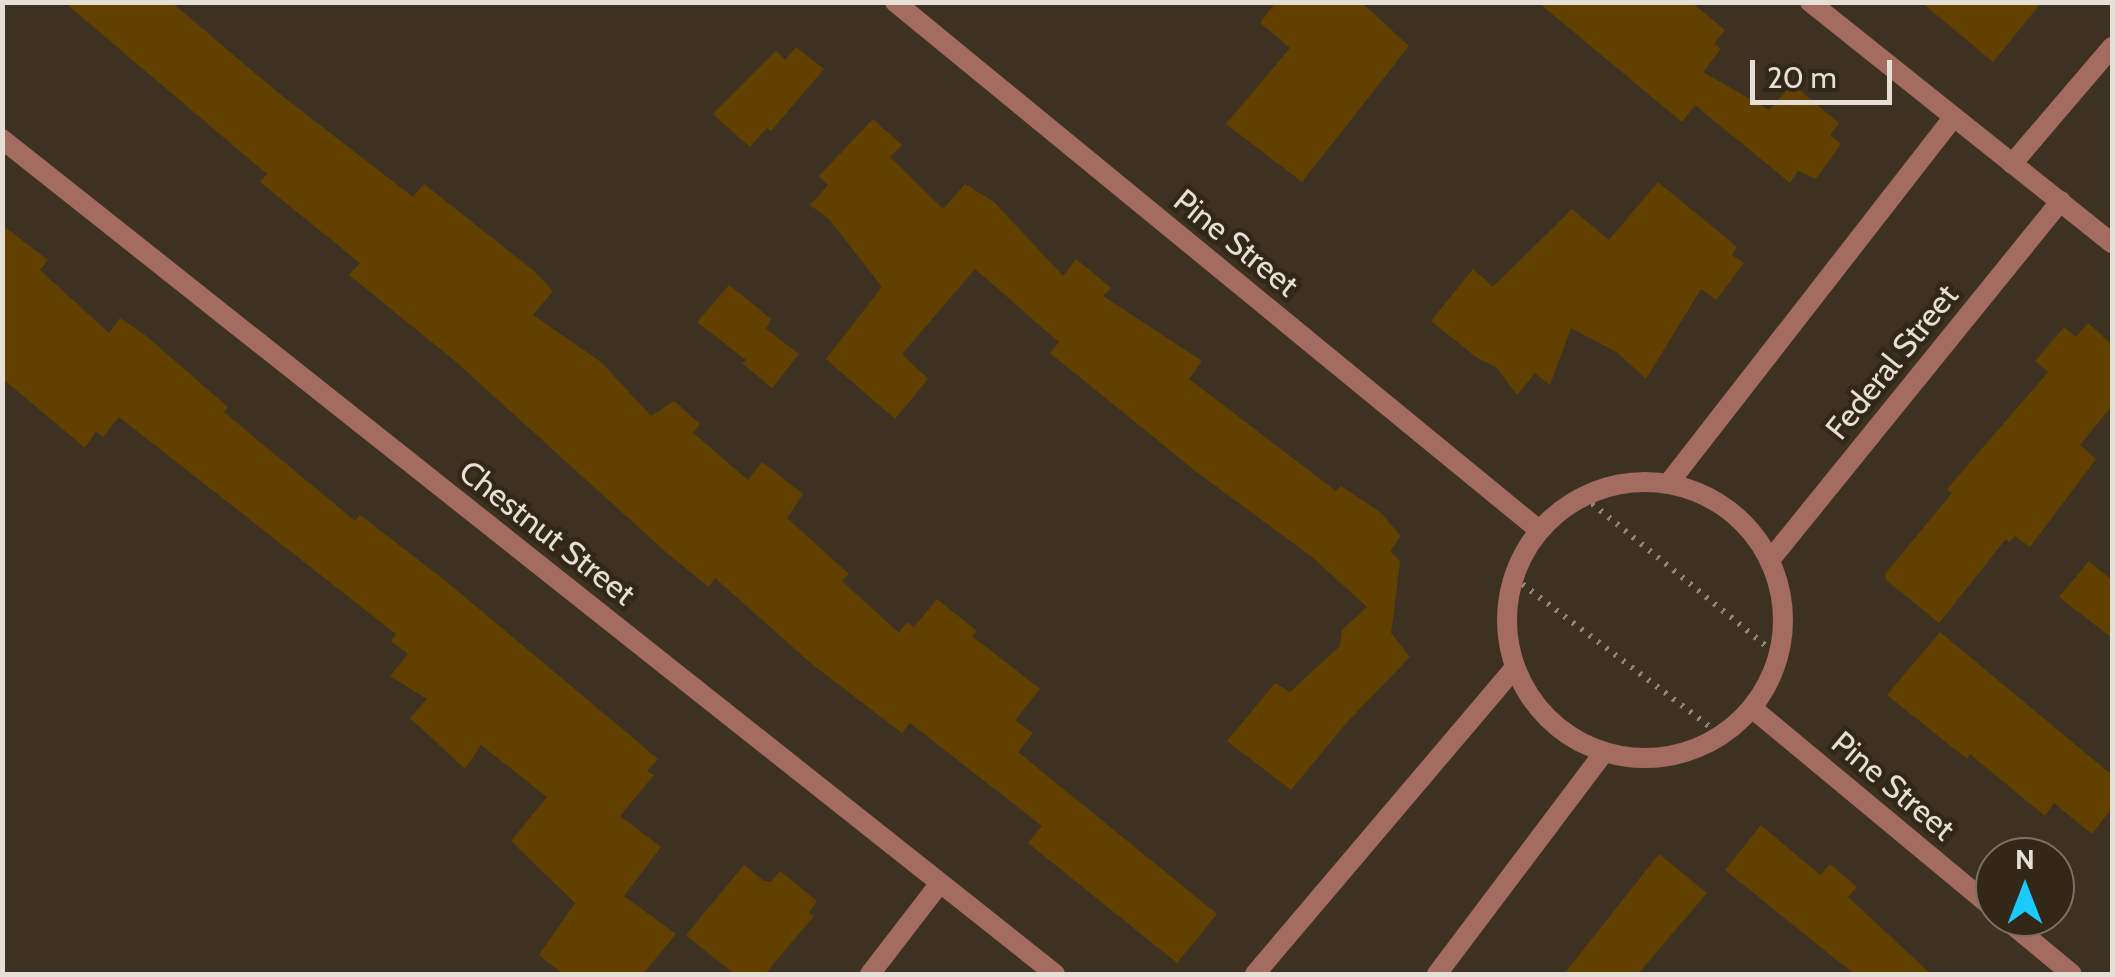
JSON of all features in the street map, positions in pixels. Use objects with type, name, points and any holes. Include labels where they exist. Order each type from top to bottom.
[{"type":"street","name":"Pine Street","points":[[895,2],[1539,530]]},
{"type":"street","points":[[1810,2],[1952,119],[2112,242]]},
{"type":"street","points":[[2012,164],[2112,46]]},
{"type":"street","points":[[1668,484],[1952,119]]},
{"type":"street","name":"Chestnut Street","points":[[2,139],[1055,974]]},
{"type":"street","name":"Federal Street","points":[[1770,560],[2061,201]]},
{"type":"street","points":[[1621,484],[1668,484],[1710,498],[1745,524],[1770,560],[1782,597],[1783,637],[1778,656],[1772,675],[1752,708],[1722,736],[1685,752],[1644,759],[1604,752],[1556,725],[1536,706],[1514,669],[1506,633],[1514,578],[1539,530],[1584,497],[1621,484]]},
{"type":"street","points":[[1254,974],[1514,669]]},
{"type":"street","name":"Pine Street","points":[[1752,708],[1975,893]]},
{"type":"street","points":[[1437,974],[1604,752]]},
{"type":"street","points":[[870,974],[940,883]]},
{"type":"street","points":[[2027,937],[2072,974]]},
{"type":"path","points":[[1584,497],[1778,656]]},
{"type":"path","points":[[1514,578],[1722,736]]},
{"type":"building","points":[[64,2],[171,2],[276,91],[413,197],[424,184],[534,271],[553,291],[533,315],[601,362],[651,416],[674,401],[700,424],[693,433],[748,480],[762,462],[803,494],[787,518],[849,574],[842,581],[899,633],[907,622],[914,627],[937,599],[977,631],[972,636],[1040,689],[1015,720],[1033,733],[1018,752],[1217,914],[1177,963],[1028,843],[1042,826],[910,723],[902,733],[813,665],[715,578],[709,587],[668,554],[455,361],[349,275],[360,263],[260,182],[267,174]]},
{"type":"building","points":[[1276,2],[1361,2],[1409,46],[1302,182],[1226,124],[1290,48],[1260,23]]},
{"type":"building","points":[[1538,2],[1691,2],[1725,30],[1714,44],[1721,49],[1703,72],[1769,110],[1792,84],[1839,123],[1830,135],[1841,144],[1816,179],[1798,171],[1790,183],[1695,105],[1682,122]]},
{"type":"building","points":[[1921,2],[2042,2],[1993,62]]},
{"type":"building","points":[[796,47],[824,69],[771,131],[767,128],[750,147],[713,114],[776,51],[785,60]]},
{"type":"building","points":[[873,119],[902,145],[890,157],[943,209],[965,184],[994,202],[1063,276],[1076,259],[1111,288],[1103,296],[1202,361],[1189,379],[1336,491],[1341,486],[1380,512],[1401,536],[1390,551],[1400,561],[1391,633],[1410,657],[1349,720],[1291,790],[1227,741],[1275,683],[1290,692],[1340,646],[1342,630],[1367,607],[1312,557],[1198,473],[1050,353],[1059,342],[975,269],[902,354],[928,379],[895,419],[826,359],[882,287],[829,219],[810,205],[828,185],[819,176]]},
{"type":"building","points":[[1658,182],[1737,247],[1732,255],[1744,263],[1716,300],[1701,289],[1646,379],[1618,353],[1571,328],[1550,385],[1535,373],[1517,395],[1497,368],[1476,357],[1431,321],[1473,269],[1493,287],[1572,209],[1609,240]]},
{"type":"building","points":[[2,225],[48,260],[40,270],[109,333],[120,318],[145,335],[228,407],[224,412],[355,521],[360,515],[447,582],[658,759],[647,771],[654,775],[620,816],[661,847],[624,896],[676,934],[643,974],[563,974],[539,955],[575,903],[511,841],[547,797],[481,745],[465,769],[410,718],[427,699],[390,676],[408,654],[391,641],[396,634],[119,417],[103,437],[96,431],[85,448],[2,378]]},
{"type":"building","points":[[729,285],[771,319],[766,329],[799,354],[772,388],[742,363],[746,360],[697,322]]},
{"type":"building","points":[[2088,323],[2112,345],[2112,406],[2080,445],[2096,459],[2030,547],[2015,536],[2009,542],[2006,539],[1939,623],[1886,580],[1885,574],[1952,493],[1947,489],[2048,372],[2035,361],[2064,327],[2076,337]]},
{"type":"building","points":[[2089,561],[2112,580],[2112,638],[2059,597]]},
{"type":"building","points":[[1940,632],[2112,775],[2112,808],[2092,834],[2054,803],[2045,816],[1970,754],[1967,759],[1887,695]]},
{"type":"building","points":[[1761,825],[1820,875],[1830,864],[1857,887],[1848,897],[1931,974],[1854,974],[1725,870]]},
{"type":"building","points":[[1659,854],[1707,893],[1638,974],[1564,974]]},
{"type":"building","points":[[744,865],[764,881],[771,882],[780,871],[817,901],[809,913],[814,916],[765,974],[734,974],[686,935]]}]
